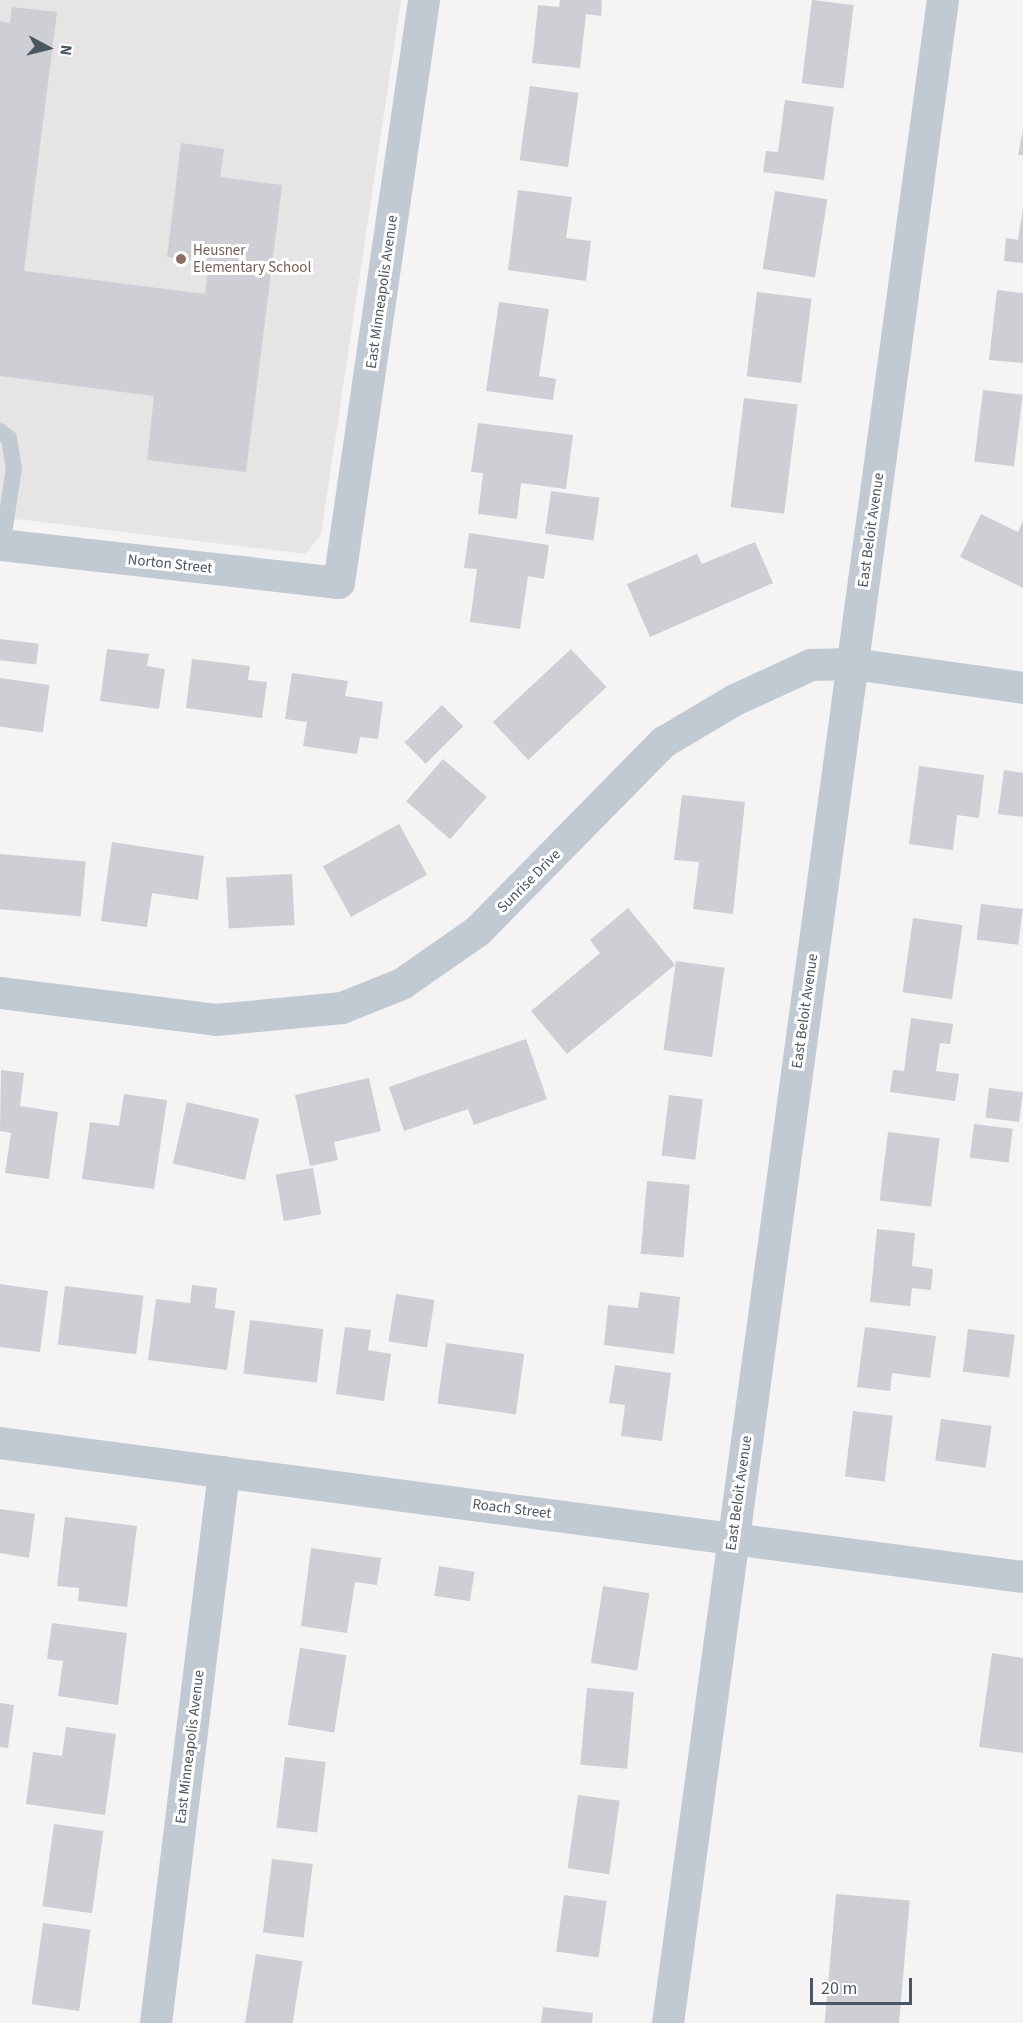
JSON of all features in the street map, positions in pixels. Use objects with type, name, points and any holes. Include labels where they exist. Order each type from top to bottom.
[{"type":"street","name":"East Minneapolis Avenue","points":[[339,583],[424,0]]},
{"type":"street","name":"East Beloit Avenue","points":[[668,2023],[943,0]]},
{"type":"street","name":"Norton Street","points":[[1,545],[339,583]]},
{"type":"street","name":"Sunrise Drive","points":[[0,993],[216,1020],[342,1008],[402,984],[478,931],[664,742],[735,700],[811,665],[853,664],[1023,688]]},
{"type":"street","name":"Roach Street","points":[[0,1443],[1023,1577]]},
{"type":"street","name":"East Minneapolis Avenue","points":[[156,2023],[224,1472]]},
{"type":"lane","points":[[0,431],[9,438],[14,468],[1,545]]},
{"type":"shaded area","name":"Heusner Elementary School","points":[[0,0],[401,0],[321,534],[306,554],[0,517]]},
{"type":"building","points":[[560,0],[602,0],[601,16],[586,14],[580,68],[532,63],[538,5],[559,7]]},
{"type":"building","points":[[812,0],[854,5],[843,88],[802,83]]},
{"type":"building","points":[[12,7],[57,12],[24,271],[205,294],[209,263],[167,257],[181,143],[224,149],[220,177],[282,185],[246,472],[147,460],[154,396],[0,376],[0,21],[10,23]]},
{"type":"building","points":[[530,86],[579,93],[568,167],[520,160]]},
{"type":"building","points":[[785,100],[834,107],[824,180],[763,172],[766,151],[778,152]]},
{"type":"building","points":[[1023,130],[1023,155],[1018,155]]},
{"type":"building","points":[[518,190],[572,197],[566,238],[591,241],[586,281],[508,270]]},
{"type":"building","points":[[775,191],[827,199],[815,277],[763,269]]},
{"type":"building","points":[[1023,208],[1023,263],[1004,261],[1006,238],[1018,240]]},
{"type":"building","points":[[997,290],[1023,293],[1023,363],[989,360]]},
{"type":"building","points":[[757,292],[812,299],[801,383],[747,376]]},
{"type":"building","points":[[499,302],[549,309],[539,376],[556,379],[553,400],[486,391]]},
{"type":"building","points":[[983,390],[1023,395],[1014,466],[974,461]]},
{"type":"building","points":[[744,398],[798,405],[784,514],[731,507]]},
{"type":"building","points":[[478,423],[573,435],[566,489],[521,483],[517,519],[478,514],[483,473],[471,472]]},
{"type":"building","points":[[551,491],[600,498],[594,540],[545,534]]},
{"type":"building","points":[[981,514],[1018,532],[1023,521],[1023,588],[960,557]]},
{"type":"building","points":[[469,533],[549,545],[544,579],[528,576],[520,629],[470,622],[477,569],[464,568]]},
{"type":"building","points":[[755,542],[773,583],[650,637],[627,584],[697,554],[702,564]]},
{"type":"building","points":[[0,639],[39,644],[36,665],[0,660]]},
{"type":"building","points":[[107,649],[149,654],[147,666],[165,669],[159,709],[100,701]]},
{"type":"building","points":[[571,649],[606,687],[528,760],[493,722]]},
{"type":"building","points":[[192,659],[250,666],[248,680],[267,682],[262,718],[186,708]]},
{"type":"building","points":[[292,673],[348,681],[345,696],[383,702],[378,739],[360,737],[357,754],[303,746],[307,722],[285,719]]},
{"type":"building","points":[[0,678],[50,685],[43,732],[0,726]]},
{"type":"building","points":[[442,705],[463,726],[426,764],[405,742]]},
{"type":"building","points":[[443,759],[487,797],[450,839],[406,801]]},
{"type":"building","points":[[919,766],[984,775],[979,818],[957,815],[953,850],[909,844]]},
{"type":"building","points":[[1004,770],[1023,773],[1023,817],[998,814]]},
{"type":"building","points":[[682,795],[745,802],[733,914],[693,909],[699,862],[674,860]]},
{"type":"building","points":[[399,824],[427,875],[351,917],[323,866]]},
{"type":"building","points":[[112,842],[204,856],[198,900],[152,893],[147,927],[101,921]]},
{"type":"building","points":[[0,854],[86,861],[81,916],[0,909]]},
{"type":"building","points":[[292,874],[295,925],[229,928],[226,877]]},
{"type":"building","points":[[981,904],[1023,909],[1018,945],[977,940]]},
{"type":"building","points":[[628,908],[675,965],[567,1054],[531,1011],[600,953],[590,940]]},
{"type":"building","points":[[913,918],[963,925],[952,999],[903,992]]},
{"type":"building","points":[[676,961],[725,968],[712,1057],[663,1050]]},
{"type":"building","points":[[911,1018],[953,1024],[950,1044],[940,1043],[936,1071],[959,1074],[955,1101],[890,1092],[893,1070],[904,1071]]},
{"type":"building","points":[[526,1039],[547,1099],[474,1125],[468,1109],[404,1131],[389,1087]]},
{"type":"building","points":[[1,1070],[24,1073],[20,1106],[58,1112],[49,1179],[5,1173],[11,1133],[0,1131]]},
{"type":"building","points":[[369,1078],[381,1131],[334,1142],[338,1160],[310,1166],[295,1095]]},
{"type":"building","points":[[989,1088],[1023,1092],[1019,1122],[985,1118]]},
{"type":"building","points":[[124,1094],[167,1100],[154,1189],[82,1179],[90,1122],[119,1126]]},
{"type":"building","points":[[669,1095],[703,1099],[695,1160],[662,1156]]},
{"type":"building","points":[[187,1102],[259,1119],[245,1180],[173,1163]]},
{"type":"building","points":[[974,1124],[1013,1129],[1009,1162],[970,1158]]},
{"type":"building","points":[[888,1132],[940,1138],[931,1207],[880,1200]]},
{"type":"building","points":[[313,1168],[321,1214],[284,1221],[276,1175]]},
{"type":"building","points":[[647,1181],[690,1185],[683,1257],[641,1254]]},
{"type":"building","points":[[877,1229],[915,1233],[912,1266],[933,1269],[931,1290],[912,1288],[910,1306],[870,1302]]},
{"type":"building","points":[[0,1284],[48,1291],[40,1352],[0,1347]]},
{"type":"building","points":[[192,1285],[217,1288],[215,1308],[235,1311],[227,1370],[148,1360],[156,1299],[190,1303]]},
{"type":"building","points":[[65,1286],[143,1296],[136,1354],[58,1345]]},
{"type":"building","points":[[640,1292],[680,1297],[674,1354],[604,1345],[608,1305],[638,1308]]},
{"type":"building","points":[[396,1294],[435,1300],[427,1348],[388,1341]]},
{"type":"building","points":[[250,1320],[323,1329],[317,1383],[243,1374]]},
{"type":"building","points":[[345,1327],[371,1330],[368,1350],[391,1354],[384,1401],[336,1394]]},
{"type":"building","points":[[865,1327],[936,1336],[930,1378],[892,1373],[890,1391],[857,1387]]},
{"type":"building","points":[[968,1329],[1015,1335],[1009,1377],[963,1372]]},
{"type":"building","points":[[446,1343],[524,1354],[516,1414],[438,1403]]},
{"type":"building","points":[[615,1365],[671,1373],[662,1441],[621,1436],[625,1405],[609,1403]]},
{"type":"building","points":[[853,1411],[893,1416],[885,1481],[845,1477]]},
{"type":"building","points":[[941,1419],[992,1426],[986,1468],[935,1461]]},
{"type":"building","points":[[0,1509],[35,1514],[29,1558],[0,1553]]},
{"type":"building","points":[[65,1517],[137,1526],[127,1607],[78,1601],[79,1588],[57,1586]]},
{"type":"building","points":[[311,1548],[381,1558],[377,1585],[355,1582],[347,1633],[301,1626]]},
{"type":"building","points":[[439,1566],[475,1572],[470,1601],[434,1596]]},
{"type":"building","points":[[603,1586],[649,1593],[637,1670],[591,1663]]},
{"type":"building","points":[[52,1623],[127,1633],[118,1705],[58,1696],[63,1661],[47,1659]]},
{"type":"building","points":[[300,1648],[346,1655],[334,1732],[288,1725]]},
{"type":"building","points":[[992,1653],[1023,1658],[1023,1753],[979,1747]]},
{"type":"building","points":[[587,1688],[634,1692],[627,1769],[580,1765]]},
{"type":"building","points":[[0,1703],[14,1705],[8,1748],[0,1747]]},
{"type":"building","points":[[66,1727],[116,1734],[105,1815],[26,1804],[33,1752],[62,1756]]},
{"type":"building","points":[[285,1757],[326,1762],[317,1832],[276,1827]]},
{"type":"building","points":[[578,1795],[620,1801],[609,1874],[568,1868]]},
{"type":"building","points":[[54,1824],[104,1831],[92,1913],[42,1906]]},
{"type":"building","points":[[272,1859],[313,1864],[304,1937],[263,1932]]},
{"type":"building","points":[[836,1894],[910,1900],[899,2023],[825,2023]]},
{"type":"building","points":[[564,1895],[607,1901],[599,1957],[556,1951]]},
{"type":"building","points":[[43,1923],[91,1930],[79,2011],[32,2004]]},
{"type":"building","points":[[256,1954],[302,1961],[293,2023],[245,2023]]},
{"type":"building","points":[[543,2007],[593,2013],[592,2023],[541,2023]]},
{"type":"place","name":"Heusner Elementary School","points":[[181,259]]}]
